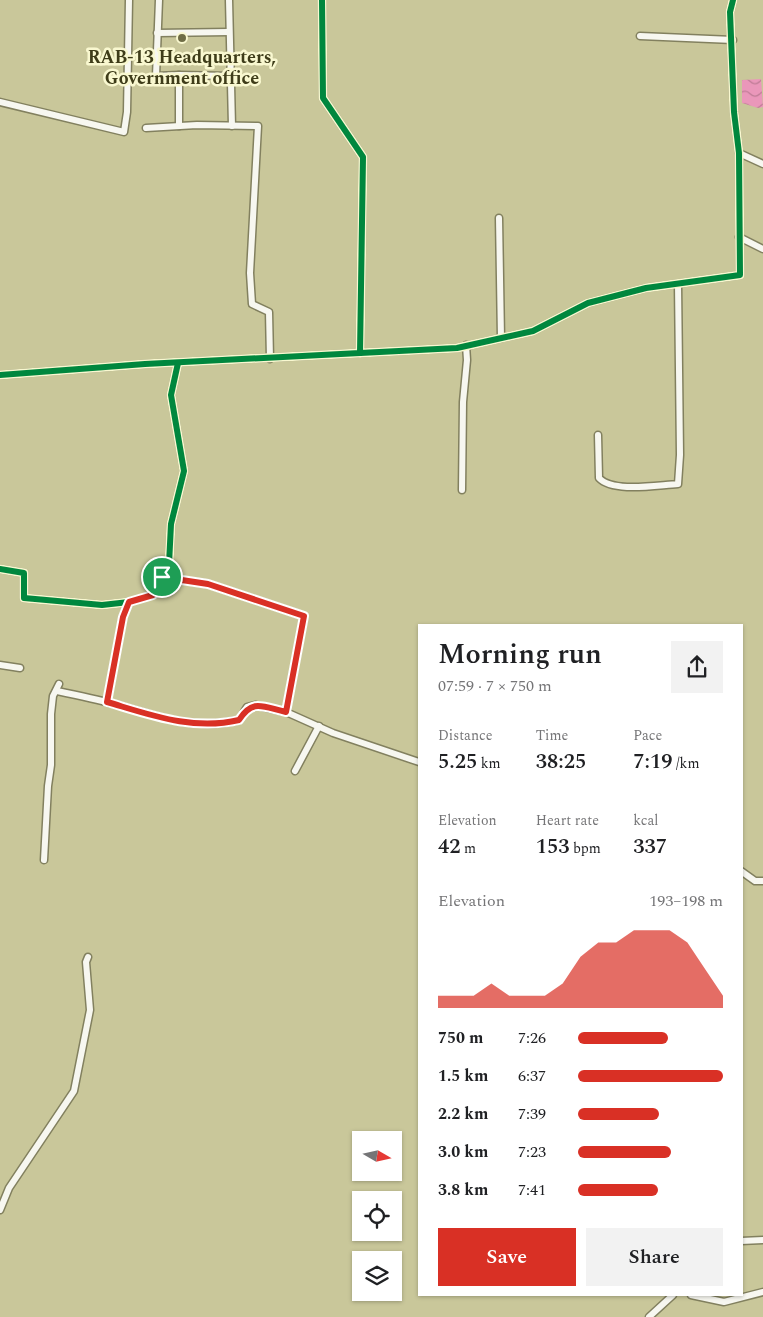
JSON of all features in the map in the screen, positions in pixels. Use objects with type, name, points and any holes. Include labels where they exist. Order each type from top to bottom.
[{"type":"street","points":[[0,102],[124,132],[127,112],[130,0]]},
{"type":"street","points":[[159,0],[156,76],[230,76]]},
{"type":"street","points":[[229,0],[232,126]]},
{"type":"street","points":[[322,0],[322,98],[363,157],[360,353]]},
{"type":"street","points":[[0,375],[466,346],[533,331],[588,303],[646,288],[740,274],[739,153],[734,112],[733,40],[730,12],[733,0]]},
{"type":"street","points":[[157,33],[229,32]]},
{"type":"street","points":[[640,36],[733,40]]},
{"type":"street","points":[[179,75],[179,126]]},
{"type":"street","points":[[146,128],[258,126],[250,273],[252,304],[270,312],[270,359]]},
{"type":"street","points":[[739,153],[763,164]]},
{"type":"street","points":[[499,218],[501,338]]},
{"type":"street","points":[[740,237],[763,249]]},
{"type":"street","points":[[598,435],[599,478],[608,485],[619,487],[678,484],[680,455],[678,284]]},
{"type":"street","points":[[462,490],[466,346]]},
{"type":"street","points":[[0,569],[24,573],[24,598],[102,605],[129,602],[153,595],[169,564],[171,524],[184,471],[171,395],[178,363]]},
{"type":"street","points":[[162,577],[208,584],[304,616],[286,712]]},
{"type":"street","points":[[107,702],[123,617],[129,602]]},
{"type":"street","points":[[0,665],[20,668]]},
{"type":"street","points":[[44,860],[51,765],[51,714],[54,696],[58,688],[178,723],[210,724],[239,720],[247,708],[255,705],[286,712],[386,753],[418,762]]},
{"type":"street","points":[[294,770],[319,726]]},
{"type":"street","points":[[743,872],[755,880],[763,881]]},
{"type":"street","points":[[0,1210],[9,1188],[74,1091],[90,1010],[86,962],[88,956]]},
{"type":"street","points":[[743,1241],[763,1240]]},
{"type":"street","points":[[696,1296],[724,1302],[763,1292]]},
{"type":"street","points":[[649,1317],[672,1296]]},
{"type":"water","points":[[761,79],[763,107],[758,108],[742,103],[742,80]]},
{"type":"cycle path","points":[[0,375],[145,364],[360,353],[363,157],[323,98],[322,0]]},
{"type":"cycle path","points":[[360,353],[457,348],[533,331],[588,303],[646,288],[740,275],[739,153],[734,112],[730,12],[733,0]]},
{"type":"cycle path","points":[[0,569],[24,573],[24,598],[102,605],[129,602],[153,595],[169,564],[171,524],[184,471],[171,395],[178,363]]},
{"type":"place","name":"RAB-13 Headquarters, Government office","points":[[182,38]]},
{"type":"route","points":[[162,577],[208,584],[304,616],[286,712],[255,705],[247,708],[239,720],[230,723],[178,723],[107,702],[123,617],[129,602],[153,595],[162,577]]}]
